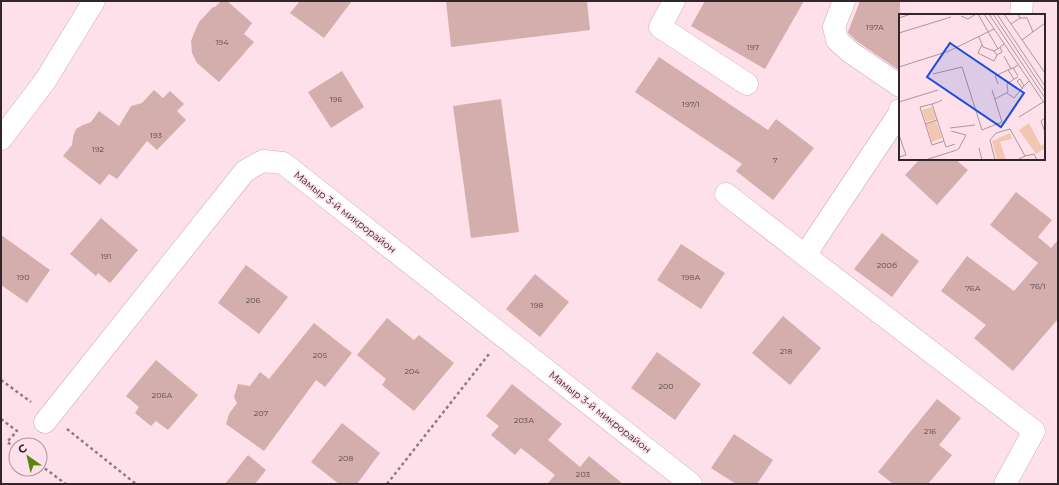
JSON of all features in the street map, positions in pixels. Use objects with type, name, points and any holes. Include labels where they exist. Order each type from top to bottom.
[{"type":"street","points":[[1,139],[45,81],[94,1]]},
{"type":"street","points":[[674,1],[660,27],[747,84]]},
{"type":"street","points":[[844,1],[834,27],[837,40],[850,52],[899,85]]},
{"type":"street","points":[[1022,1],[1022,14]]},
{"type":"street","points":[[806,256],[813,243],[899,114]]},
{"type":"street","name":"Мамыр 3-й микрорайон","points":[[45,422],[244,171],[263,161],[283,163],[691,484]]},
{"type":"street","points":[[726,194],[1034,431],[1005,484]]},
{"type":"path","points":[[388,484],[503,336]]},
{"type":"path","points":[[1,419],[17,431],[12,437]]},
{"type":"path","points":[[48,471],[66,484]]},
{"type":"building","points":[[221,1],[227,1],[252,23],[244,34],[254,42],[219,82],[197,63],[192,53],[191,41],[199,22]]},
{"type":"building","points":[[300,1],[352,1],[324,38],[290,13]]},
{"type":"building","points":[[446,1],[587,1],[590,30],[451,47]]},
{"type":"building","points":[[705,1],[804,1],[765,69],[691,26]]},
{"type":"building","points":[[860,1],[900,1],[899,70],[858,42],[848,32]]},
{"type":"building","points":[[659,57],[768,130],[776,119],[814,148],[773,200],[736,171],[742,164],[635,92]]},
{"type":"building","points":[[342,71],[364,107],[331,128],[308,92]]},
{"type":"building","points":[[154,90],[163,98],[170,91],[184,104],[177,111],[186,120],[157,150],[147,141],[117,179],[109,174],[100,185],[63,156],[72,145],[76,129],[91,122],[99,111],[119,126],[131,106],[142,103]]},
{"type":"building","points":[[501,99],[519,232],[471,238],[453,106]]},
{"type":"building","points":[[919,160],[956,160],[968,170],[937,205],[905,175]]},
{"type":"building","points":[[1016,192],[1052,220],[1038,237],[1051,248],[1058,240],[1058,319],[1013,371],[974,338],[986,325],[941,291],[967,256],[1014,291],[1038,263],[990,225]]},
{"type":"building","points":[[101,218],[138,250],[110,283],[98,273],[96,276],[70,254]]},
{"type":"building","points":[[882,233],[919,261],[892,297],[854,269]]},
{"type":"building","points":[[1,235],[50,270],[27,303],[1,285]]},
{"type":"building","points":[[681,244],[725,273],[701,309],[657,280]]},
{"type":"building","points":[[246,265],[288,297],[259,334],[218,303]]},
{"type":"building","points":[[535,274],[569,302],[540,337],[506,309]]},
{"type":"building","points":[[783,316],[821,348],[790,385],[752,353]]},
{"type":"building","points":[[387,318],[414,340],[419,335],[454,363],[414,411],[382,385],[386,379],[357,355]]},
{"type":"building","points":[[314,323],[352,353],[325,387],[316,380],[264,451],[226,424],[229,414],[237,403],[234,397],[238,384],[250,386],[260,372],[269,379]]},
{"type":"building","points":[[657,352],[701,384],[675,420],[631,388]]},
{"type":"building","points":[[156,360],[198,395],[168,430],[156,421],[151,426],[135,413],[139,407],[126,396]]},
{"type":"building","points":[[512,384],[562,424],[548,440],[580,467],[589,456],[623,484],[547,484],[555,475],[521,448],[515,455],[491,435],[499,426],[486,416]]},
{"type":"building","points":[[937,399],[961,418],[939,445],[952,455],[928,484],[893,484],[878,472]]},
{"type":"building","points":[[342,423],[380,453],[357,484],[339,484],[311,462]]},
{"type":"building","points":[[734,434],[773,460],[757,484],[736,484],[711,468]]},
{"type":"building","points":[[248,455],[266,470],[255,484],[225,484]]}]
